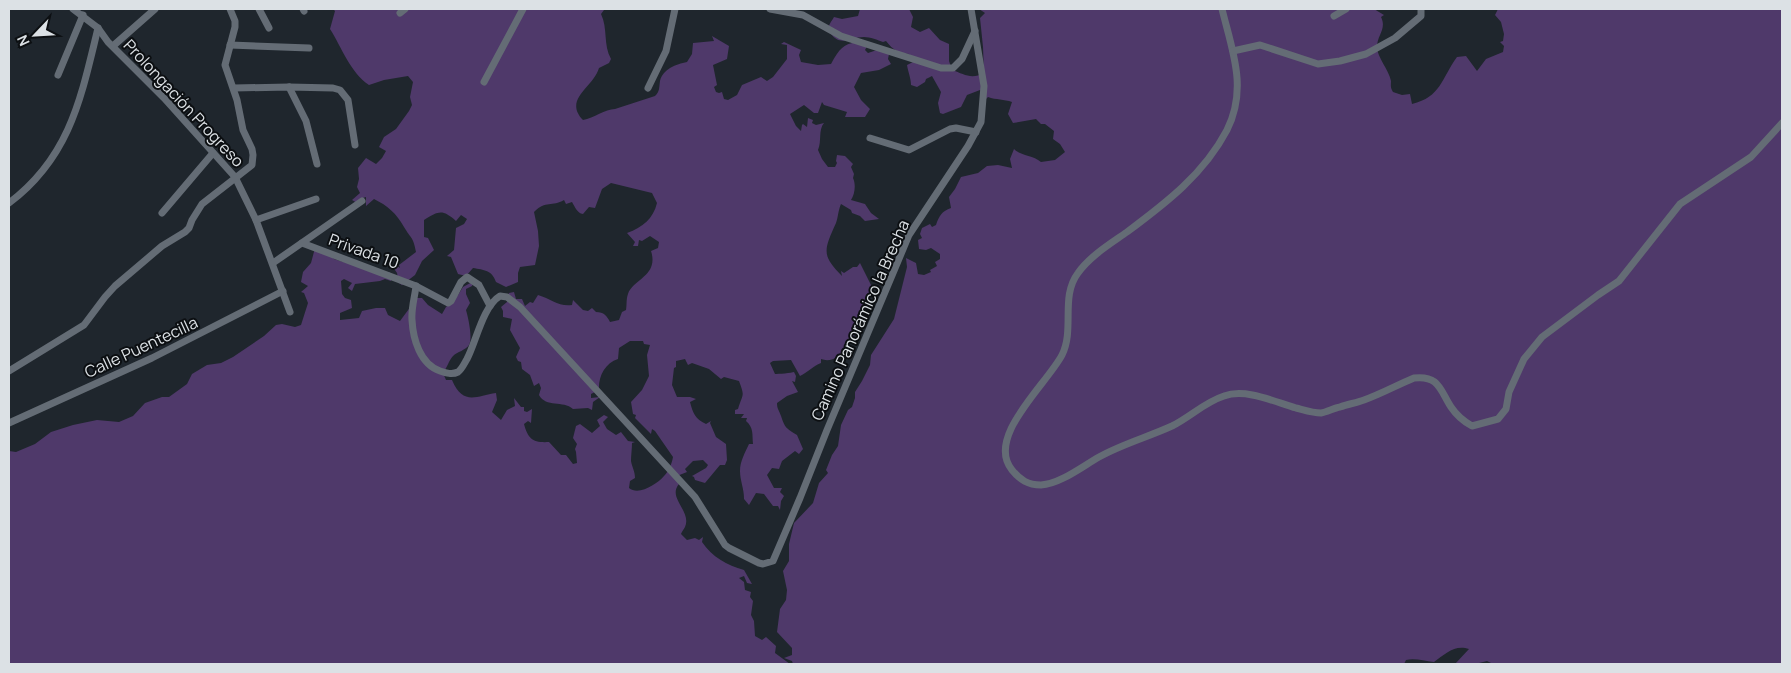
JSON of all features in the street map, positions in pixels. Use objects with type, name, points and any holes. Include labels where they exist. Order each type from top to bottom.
[{"type":"street","name":"Prolongación Progreso","points":[[73,9],[98,28],[112,46],[164,98],[235,178],[256,220],[290,312]]},
{"type":"street","points":[[112,46],[155,9]]},
{"type":"street","points":[[9,370],[84,325],[114,286],[162,246],[185,232],[202,204],[252,165],[254,155],[243,130],[234,88],[225,65],[235,27],[235,21],[230,9]]},
{"type":"street","points":[[259,9],[268,28]]},
{"type":"street","points":[[484,82],[523,9]]},
{"type":"street","points":[[648,88],[666,51],[675,9]]},
{"type":"street","points":[[770,9],[803,15],[841,36],[941,68],[953,68],[962,59],[975,30]]},
{"type":"street","name":"Camino Panorámico la Brecha","points":[[490,306],[494,299],[500,296],[507,297],[520,307],[695,497],[729,548],[763,564],[773,561],[909,236],[981,122],[984,86],[971,9]]},
{"type":"street","points":[[1222,9],[1238,83],[1234,111],[1227,129],[1205,165],[1193,178],[1144,220],[1101,251],[1078,272],[1069,292],[1067,342],[1063,354],[1014,424],[1006,440],[1005,453],[1009,467],[1021,480],[1030,484],[1043,485],[1054,483],[1101,456],[1173,425],[1218,398],[1232,394],[1256,396],[1305,411],[1320,413],[1364,400],[1414,378],[1421,377],[1434,381],[1441,388],[1462,421],[1472,426],[1498,420],[1506,409],[1509,392],[1524,359],[1538,341],[1598,294],[1619,281],[1680,204],[1751,157],[1782,123]]},
{"type":"street","points":[[1334,16],[1346,9]]},
{"type":"street","points":[[1232,51],[1260,45],[1318,64],[1340,61],[1366,54],[1395,38],[1420,16],[1421,9]]},
{"type":"street","points":[[58,75],[82,15]]},
{"type":"street","points":[[9,204],[38,177],[54,156],[68,131],[84,87],[98,28]]},
{"type":"street","points":[[230,45],[309,48]]},
{"type":"street","points":[[234,88],[289,87],[333,88],[340,90],[348,100],[355,145]]},
{"type":"street","points":[[289,87],[306,120],[317,164]]},
{"type":"street","points":[[870,138],[909,150],[950,129],[956,128],[976,132]]},
{"type":"street","points":[[162,213],[213,154]]},
{"type":"street","points":[[256,220],[316,199]]},
{"type":"street","name":"Privada 10","points":[[273,263],[362,201]]},
{"type":"street","name":"Privada 10","points":[[302,243],[416,286],[448,303],[451,302],[461,282],[467,278],[479,285],[490,306]]},
{"type":"street","points":[[416,286],[412,319],[416,340],[426,362],[438,370],[449,374],[456,373],[461,369],[490,306]]},
{"type":"street","name":"Calle Puentecilla","points":[[9,423],[152,358],[283,292]]},
{"type":"shaded area","points":[[333,9],[617,9],[604,10],[601,14],[607,48],[611,59],[609,63],[599,68],[578,100],[576,106],[583,120],[607,110],[655,96],[659,91],[660,81],[664,73],[674,66],[687,62],[692,54],[693,43],[714,41],[712,36],[729,46],[727,59],[713,65],[717,85],[714,87],[716,92],[722,92],[724,99],[728,100],[737,95],[742,85],[761,77],[767,81],[773,77],[787,59],[787,45],[781,44],[784,42],[801,50],[799,55],[801,62],[818,65],[831,64],[841,49],[854,43],[868,44],[865,50],[868,53],[877,50],[889,54],[888,59],[891,64],[879,70],[861,73],[854,87],[861,100],[870,109],[865,117],[845,117],[847,112],[824,105],[822,102],[818,113],[814,113],[804,105],[790,114],[801,131],[803,124],[807,127],[808,118],[813,120],[812,123],[816,125],[824,123],[821,129],[818,150],[822,159],[828,167],[835,167],[837,155],[845,156],[853,164],[851,167],[854,174],[855,189],[851,200],[865,204],[871,213],[879,219],[865,221],[841,204],[837,221],[827,246],[828,257],[831,263],[842,276],[841,271],[844,273],[853,267],[857,267],[860,263],[872,287],[861,315],[858,332],[855,333],[847,349],[838,357],[827,360],[821,359],[821,363],[800,376],[791,360],[773,361],[770,363],[775,374],[794,372],[796,376],[795,382],[792,381],[798,392],[787,396],[777,405],[785,425],[797,435],[803,449],[799,454],[795,451],[782,461],[779,469],[772,468],[767,475],[774,488],[782,488],[780,492],[784,496],[781,501],[780,510],[778,506],[773,506],[764,494],[756,493],[749,505],[744,499],[740,467],[749,444],[753,444],[752,431],[746,421],[747,418],[741,418],[744,414],[735,414],[735,410],[738,409],[743,395],[739,381],[724,377],[721,379],[709,369],[692,363],[688,365],[685,359],[676,361],[676,367],[674,368],[672,385],[677,397],[696,399],[690,402],[693,412],[699,420],[706,424],[711,421],[710,423],[716,437],[726,444],[727,460],[725,465],[720,465],[705,483],[695,480],[692,476],[706,468],[708,465],[703,460],[693,461],[685,469],[687,472],[677,476],[679,484],[676,489],[677,500],[686,521],[681,534],[687,540],[695,538],[699,540],[703,537],[702,542],[715,556],[732,566],[744,570],[752,584],[747,583],[744,576],[739,578],[744,582],[745,590],[751,592],[750,597],[753,601],[751,615],[754,621],[755,636],[762,640],[766,637],[776,646],[775,653],[790,664],[9,664],[9,451],[16,452],[35,444],[51,432],[73,425],[97,420],[119,422],[133,416],[145,403],[162,397],[169,397],[187,384],[192,374],[207,365],[221,363],[233,357],[264,336],[276,325],[282,324],[295,327],[301,325],[308,303],[304,293],[301,292],[308,286],[301,282],[303,272],[311,263],[315,248],[328,252],[334,259],[385,273],[389,272],[392,275],[391,281],[385,279],[355,284],[352,291],[348,288],[352,283],[344,279],[341,281],[342,294],[345,298],[351,300],[352,308],[340,313],[340,320],[359,318],[362,311],[385,308],[388,315],[400,321],[417,298],[422,298],[428,305],[442,314],[463,287],[474,281],[472,286],[466,289],[470,303],[466,310],[470,328],[470,342],[468,347],[450,360],[443,373],[446,380],[452,380],[456,388],[465,396],[476,397],[496,393],[497,400],[492,412],[501,420],[507,410],[515,406],[514,398],[521,407],[524,407],[524,411],[527,412],[532,409],[531,423],[528,421],[524,424],[529,437],[539,442],[549,442],[561,455],[566,455],[573,464],[577,463],[575,449],[577,444],[573,438],[576,426],[580,424],[592,433],[600,426],[597,420],[604,415],[608,417],[603,422],[607,429],[616,435],[621,432],[628,441],[635,442],[632,443],[631,461],[635,478],[630,481],[629,488],[633,490],[643,490],[652,485],[661,479],[669,469],[673,457],[655,431],[652,429],[651,434],[635,418],[636,415],[633,414],[631,402],[642,390],[649,376],[647,355],[650,345],[644,344],[643,341],[630,341],[619,348],[618,359],[606,367],[601,376],[599,390],[591,394],[591,398],[600,397],[593,402],[592,410],[588,408],[573,409],[569,406],[550,403],[539,395],[541,388],[539,383],[534,386],[530,375],[522,369],[521,362],[516,357],[520,348],[510,330],[512,319],[503,317],[501,307],[507,302],[509,293],[514,292],[516,299],[522,299],[525,306],[530,302],[533,303],[538,295],[563,305],[572,305],[573,300],[583,310],[588,311],[592,308],[606,316],[610,322],[619,320],[622,312],[626,310],[627,296],[631,289],[649,272],[653,259],[651,251],[658,248],[659,242],[650,236],[642,241],[639,240],[638,246],[633,246],[635,242],[627,233],[638,228],[653,214],[657,203],[652,193],[611,183],[602,189],[595,208],[589,207],[583,214],[578,211],[572,202],[566,204],[564,200],[538,208],[534,212],[539,246],[535,265],[520,267],[518,282],[506,287],[496,282],[490,273],[484,270],[473,268],[466,276],[458,274],[451,257],[447,256],[454,250],[456,228],[464,224],[467,219],[461,215],[456,221],[444,213],[437,213],[424,220],[424,237],[428,238],[434,250],[422,261],[415,275],[402,285],[399,283],[397,273],[393,267],[396,265],[400,268],[399,265],[416,252],[412,238],[395,214],[383,204],[374,199],[366,206],[366,197],[360,199],[357,203],[352,200],[360,193],[357,187],[359,179],[358,168],[366,158],[376,164],[382,158],[386,151],[379,147],[384,137],[396,129],[409,111],[412,105],[410,97],[413,82],[408,76],[369,85],[362,80],[351,67],[330,29],[335,11]]},
{"type":"shaded area","points":[[860,9],[909,9],[913,17],[911,27],[920,32],[929,28],[940,40],[949,44],[949,61],[952,70],[964,75],[975,76],[984,73],[980,18],[985,13],[979,9],[1374,9],[1384,15],[1381,17],[1383,25],[1377,47],[1390,77],[1391,89],[1393,92],[1402,95],[1410,94],[1412,104],[1422,101],[1435,92],[1457,57],[1466,56],[1477,71],[1486,59],[1503,52],[1504,46],[1500,42],[1503,41],[1504,34],[1501,22],[1495,15],[1498,9],[1782,9],[1782,664],[1493,664],[1487,661],[1475,664],[1455,664],[1469,649],[1464,648],[1450,651],[1434,662],[1409,659],[1404,664],[793,664],[792,661],[784,658],[792,655],[792,648],[777,632],[780,609],[786,600],[787,590],[783,571],[789,561],[789,544],[794,523],[813,503],[819,483],[828,473],[826,470],[838,446],[841,425],[848,410],[852,407],[855,392],[870,365],[871,355],[894,319],[907,267],[906,258],[916,263],[918,274],[924,275],[931,272],[930,270],[937,266],[935,262],[940,259],[940,254],[931,248],[926,250],[919,249],[918,240],[922,238],[920,234],[922,228],[930,224],[932,227],[936,225],[941,214],[951,208],[949,197],[961,177],[978,173],[987,166],[998,165],[1012,168],[1010,159],[1014,149],[1041,162],[1055,160],[1065,152],[1060,144],[1053,139],[1054,131],[1045,124],[1041,124],[1036,119],[1013,123],[1008,114],[1012,102],[988,97],[986,99],[980,90],[967,95],[961,107],[943,114],[940,113],[938,103],[941,92],[932,76],[917,87],[911,85],[907,65],[913,62],[909,54],[896,50],[886,41],[859,37],[842,41],[831,34],[829,27],[834,17],[842,19],[858,16]]}]
